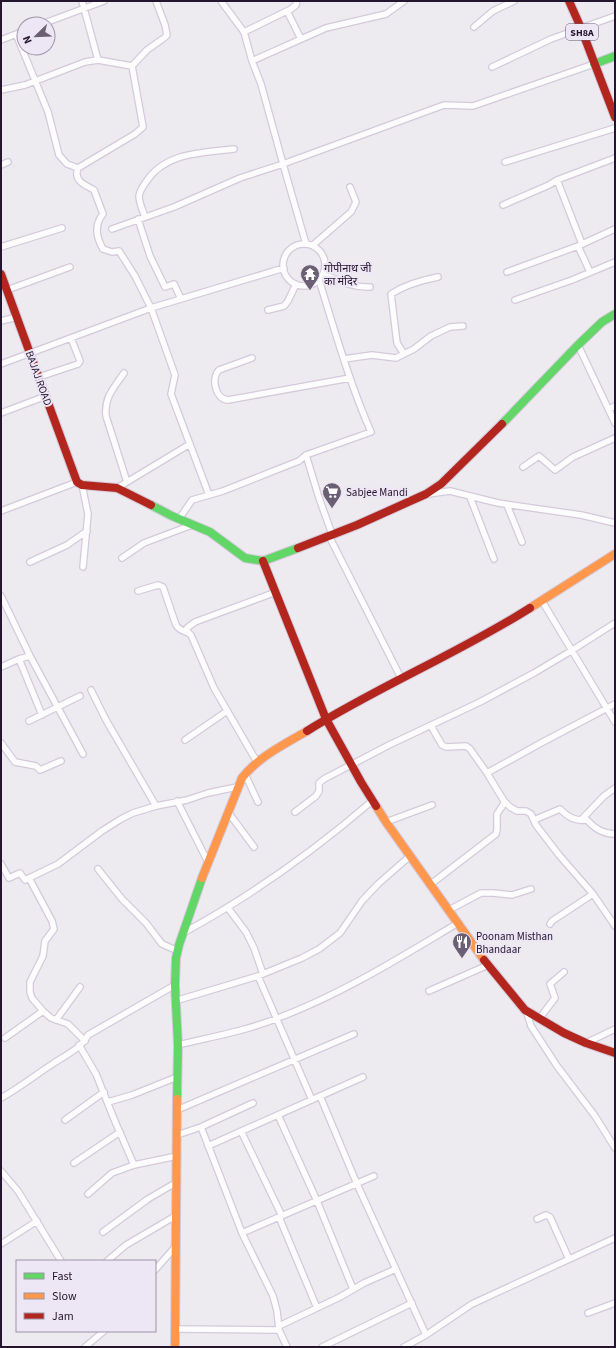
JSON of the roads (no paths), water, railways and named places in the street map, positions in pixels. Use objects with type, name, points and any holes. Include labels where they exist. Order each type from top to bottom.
[{"type":"street","points":[[82,1],[98,60]]},
{"type":"street","points":[[56,19],[104,1]]},
{"type":"street","points":[[132,66],[147,50],[167,35],[156,1]]},
{"type":"street","points":[[221,1],[244,32],[252,61],[261,84],[306,244]]},
{"type":"street","points":[[244,32],[294,7],[297,1]]},
{"type":"street","points":[[252,61],[326,28],[386,14],[404,1]]},
{"type":"street","points":[[474,27],[492,11],[514,1]]},
{"type":"street","name":"SH8A","points":[[569,1],[594,64]]},
{"type":"street","points":[[287,11],[300,40]]},
{"type":"street","points":[[492,66],[532,47],[615,16]]},
{"type":"street","points":[[1,40],[16,34]]},
{"type":"street","points":[[24,56],[48,112],[59,155],[68,164],[78,168]]},
{"type":"street","points":[[112,229],[174,207],[240,178],[283,164],[444,105],[473,106],[615,56]]},
{"type":"street","points":[[1,90],[34,82],[85,62],[98,60],[132,66]]},
{"type":"street","points":[[594,64],[615,117]]},
{"type":"street","points":[[132,66],[143,127],[135,134],[78,168],[76,173],[77,179],[80,183],[94,190],[103,214],[97,221],[98,241],[103,249],[112,252],[119,251],[135,276],[151,308],[175,375],[171,394],[209,495]]},
{"type":"street","points":[[505,162],[615,128]]},
{"type":"street","points":[[145,217],[140,203],[140,192],[151,174],[157,168],[182,157],[234,149]]},
{"type":"street","points":[[503,204],[549,185],[557,180],[615,158]]},
{"type":"street","points":[[1,165],[8,162]]},
{"type":"street","points":[[557,180],[590,272]]},
{"type":"street","points":[[313,245],[351,212],[356,202],[350,187]]},
{"type":"street","points":[[138,219],[150,256],[165,287],[174,284],[181,299]]},
{"type":"street","points":[[1,247],[62,228]]},
{"type":"street","points":[[507,272],[580,245],[615,229]]},
{"type":"street","points":[[306,244],[313,245],[319,249],[325,262],[323,274],[319,280],[310,285],[303,286],[290,280],[286,275],[284,268],[285,256],[288,251],[294,246],[306,244]]},
{"type":"street","points":[[514,300],[572,280],[615,262]]},
{"type":"street","points":[[7,290],[70,267]]},
{"type":"street","points":[[1,364],[151,308],[284,268]]},
{"type":"street","name":"BAJAJ ROAD","points":[[1,274],[80,484]]},
{"type":"street","points":[[323,274],[350,285],[362,287],[370,286]]},
{"type":"street","points":[[404,354],[397,343],[391,294],[423,280],[438,277]]},
{"type":"street","points":[[179,519],[192,500],[224,491],[299,461],[306,455],[371,432],[358,403],[319,280]]},
{"type":"street","points":[[268,310],[284,306],[296,284]]},
{"type":"street","points":[[1,511],[80,484],[117,488],[179,519],[210,532],[245,558],[264,561],[357,525],[426,494],[441,484],[578,345],[602,322],[615,314]]},
{"type":"street","points":[[1,321],[17,317]]},
{"type":"street","points":[[344,359],[372,355],[396,358],[414,349],[431,336],[450,327],[463,326]]},
{"type":"street","points":[[39,377],[78,364],[80,361],[72,338]]},
{"type":"street","points":[[578,345],[615,423]]},
{"type":"street","points":[[252,358],[219,370],[216,374],[215,378],[217,392],[222,399],[228,400],[350,378]]},
{"type":"street","points":[[124,373],[106,401],[105,407],[106,416],[127,482]]},
{"type":"street","points":[[1,412],[46,396]]},
{"type":"street","points":[[609,409],[615,406]]},
{"type":"street","points":[[523,467],[539,456],[555,470],[573,457],[615,438]]},
{"type":"street","points":[[117,488],[190,444]]},
{"type":"street","points":[[306,455],[330,535],[401,678]]},
{"type":"street","points":[[80,484],[88,514],[83,567]]},
{"type":"street","points":[[426,494],[450,491],[507,505],[581,515],[615,523]]},
{"type":"street","points":[[470,497],[494,559]]},
{"type":"street","points":[[507,505],[522,542]]},
{"type":"street","points":[[122,558],[144,543],[192,525]]},
{"type":"street","points":[[30,562],[67,545],[87,531]]},
{"type":"street","points":[[175,1347],[177,1246],[176,1110],[178,1045],[175,985],[178,951],[196,892],[237,787],[245,774],[257,762],[326,719],[500,627],[615,554]]},
{"type":"street","points":[[264,561],[326,719],[372,801],[410,856],[488,965],[526,1010],[564,1033],[586,1043],[615,1053]]},
{"type":"street","points":[[138,591],[161,585],[163,587],[178,628],[188,632],[191,635],[214,688],[257,762]]},
{"type":"street","points":[[188,632],[187,628],[195,622],[276,592]]},
{"type":"street","points":[[1,596],[30,656],[83,754]]},
{"type":"street","points":[[542,601],[615,722]]},
{"type":"street","points":[[295,812],[316,796],[319,791],[319,783],[321,781],[389,745],[431,726],[486,698],[572,651],[615,623]]},
{"type":"street","points":[[1,667],[30,656]]},
{"type":"street","points":[[19,659],[42,715]]},
{"type":"street","points":[[91,690],[106,720],[156,806]]},
{"type":"street","points":[[29,721],[80,696]]},
{"type":"street","points":[[487,773],[615,704]]},
{"type":"street","points":[[185,740],[227,710]]},
{"type":"street","points":[[431,726],[442,745],[446,747],[466,746],[470,749],[505,802],[517,811],[529,812],[559,855],[593,894],[615,926]]},
{"type":"street","points":[[1,743],[15,762],[36,766],[40,770],[61,760]]},
{"type":"street","points":[[245,774],[258,802]]},
{"type":"street","points":[[1,864],[9,878],[20,873],[25,880],[58,864],[121,819],[133,813],[156,806],[187,800],[208,793],[237,787]]},
{"type":"street","points":[[581,820],[604,796],[615,788]]},
{"type":"street","points":[[177,801],[208,862]]},
{"type":"street","points":[[183,932],[228,908],[321,843],[372,801]]},
{"type":"street","points":[[431,884],[496,834],[497,814],[505,802]]},
{"type":"street","points":[[386,822],[432,805]]},
{"type":"street","points":[[534,820],[560,808],[568,817],[587,820],[593,826],[610,834],[615,834]]},
{"type":"street","points":[[228,812],[254,847]]},
{"type":"street","points":[[175,1001],[260,975],[312,954],[331,942],[345,927],[371,891],[410,856]]},
{"type":"street","points":[[98,869],[122,899],[146,922],[162,944],[178,951]]},
{"type":"street","points":[[28,878],[52,921],[54,929],[45,941],[43,956],[30,982],[29,988],[32,998],[43,1011],[56,1020],[68,1024],[85,1041]]},
{"type":"street","points":[[449,910],[481,893],[493,892],[512,895],[531,889]]},
{"type":"street","points":[[550,924],[552,921],[593,894]]},
{"type":"street","points":[[228,908],[246,932],[254,948],[260,975],[277,1019],[312,1100]]},
{"type":"street","points":[[178,1045],[277,1019],[378,971],[458,923]]},
{"type":"street","points":[[429,991],[488,965]]},
{"type":"street","points":[[539,1019],[555,998],[550,984],[564,972]]},
{"type":"street","points":[[1,1098],[23,1085],[74,1050],[85,1041],[88,1035],[175,985]]},
{"type":"street","points":[[56,1020],[80,987]]},
{"type":"street","points":[[526,1010],[531,1026],[557,1066],[613,1140],[615,1148]]},
{"type":"street","points":[[6,1038],[43,1011]]},
{"type":"street","points":[[586,1043],[615,1029]]},
{"type":"street","points":[[176,1110],[354,1034]]},
{"type":"street","points":[[79,1045],[96,1074],[134,1165]]},
{"type":"street","points":[[108,1102],[177,1077]]},
{"type":"street","points":[[208,1146],[363,1077]]},
{"type":"street","points":[[65,1120],[104,1092]]},
{"type":"street","points":[[320,1096],[357,1184],[426,1335]]},
{"type":"street","points":[[177,1135],[201,1127],[253,1103]]},
{"type":"street","points":[[278,1115],[318,1201],[353,1289]]},
{"type":"street","points":[[201,1127],[242,1233],[273,1296],[277,1310],[279,1328],[287,1347]]},
{"type":"street","points":[[241,1131],[280,1217],[317,1308]]},
{"type":"street","points":[[74,1163],[120,1132]]},
{"type":"street","points":[[88,1194],[112,1173],[134,1165],[176,1156]]},
{"type":"street","points":[[1,1171],[18,1191],[60,1260]]},
{"type":"street","points":[[242,1233],[374,1176]]},
{"type":"street","points":[[103,1232],[148,1199],[177,1182]]},
{"type":"street","points":[[108,1260],[126,1245],[177,1215]]},
{"type":"street","points":[[537,1219],[546,1215],[550,1217],[569,1259]]},
{"type":"street","points":[[1,1244],[37,1221]]},
{"type":"street","points":[[404,1347],[426,1335],[472,1304],[615,1238]]},
{"type":"street","points":[[156,1269],[177,1246]]},
{"type":"street","points":[[175,1329],[279,1328],[364,1283],[396,1269]]},
{"type":"street","points":[[322,1347],[412,1303]]},
{"type":"street","points":[[588,1313],[615,1303]]},
{"type":"street","points":[[85,1347],[103,1332]]},
{"type":"place","name":"गोपीनाथ जी का मंदिर","points":[[310,291]]},
{"type":"place","name":"Sabjee Mandi","points":[[332,509]]},
{"type":"place","name":"Poonam Misthan Bhandaar","points":[[462,959]]}]
